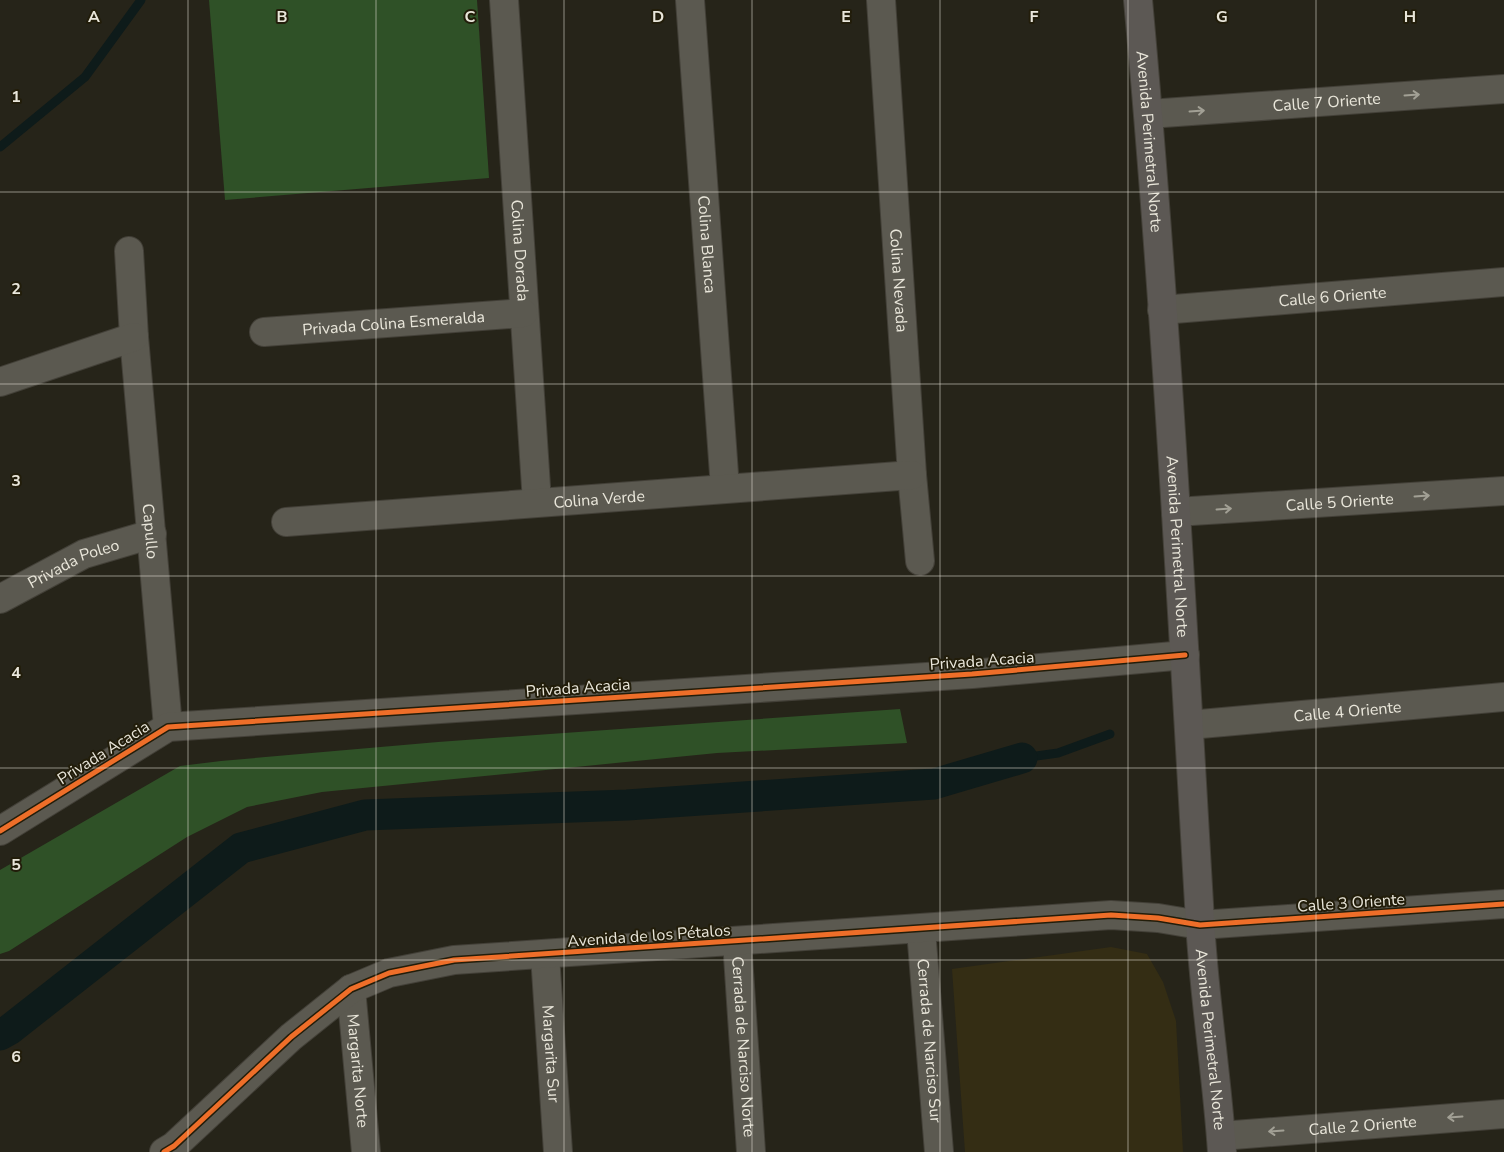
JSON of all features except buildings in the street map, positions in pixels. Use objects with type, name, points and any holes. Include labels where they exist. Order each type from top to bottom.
[{"type":"street","name":"Colina Dorada","points":[[504,0],[523,313],[537,502]]},
{"type":"street","name":"Colina Blanca","points":[[690,0],[725,488]]},
{"type":"street","name":"Colina Nevada","points":[[881,0],[912,475],[920,561]]},
{"type":"street","name":"Avenida Perimetral Norte","points":[[1138,0],[1149,114],[1186,655],[1200,925],[1222,1144]]},
{"type":"street","name":"Calle 7 Oriente","points":[[1149,114],[1504,89]]},
{"type":"street","name":"Capullo","points":[[129,251],[134,337],[168,727]]},
{"type":"street","name":"Calle 6 Oriente","points":[[1162,310],[1504,282]]},
{"type":"street","name":"Privada Colina Esmeralda","points":[[264,332],[523,313]]},
{"type":"street","points":[[0,382],[134,337]]},
{"type":"street","name":"Colina Verde","points":[[286,522],[912,475]]},
{"type":"street","name":"Calle 5 Oriente","points":[[1176,512],[1504,491]]},
{"type":"street","name":"Privada Poleo","points":[[0,599],[84,554],[152,534]]},
{"type":"street","name":"Privada Acacia","points":[[0,830],[168,727],[962,675],[1186,655]]},
{"type":"street","name":"Calle 4 Oriente","points":[[1189,725],[1504,697]]},
{"type":"street","name":"Calle 3 Oriente","points":[[1200,925],[1504,904]]},
{"type":"street","name":"Avenida de los Pétalos","points":[[171,1150],[291,1037],[351,989],[390,973],[454,960],[921,930],[1111,915],[1158,918],[1200,925]]},
{"type":"street","name":"Cerrada de Narciso Sur","points":[[921,930],[939,1152]]},
{"type":"street","name":"Cerrada de Narciso Norte","points":[[737,941],[751,1152]]},
{"type":"street","name":"Margarita Sur","points":[[545,955],[558,1152]]},
{"type":"street","name":"Margarita Norte","points":[[351,989],[366,1152]]},
{"type":"street","name":"Calle 2 Oriente","points":[[1222,1144],[1504,1114]]},
{"type":"shaded area","points":[[1111,947],[1147,954],[1163,982],[1176,1021],[1183,1152],[965,1152],[952,969]]},
{"type":"green space","points":[[209,0],[477,0],[489,178],[225,200]]},
{"type":"green space","points":[[900,709],[907,743],[717,753],[322,792],[247,807],[187,837],[9,951],[0,954],[0,870],[180,766],[438,742]]},
{"type":"waterway","points":[[0,147],[85,77],[141,0]]},
{"type":"waterway","points":[[1022,758],[1058,753],[1110,734]]},
{"type":"waterway","points":[[0,1035],[9,1030],[241,848],[365,815],[627,805],[934,784],[1022,758]]},
{"type":"cycle path","points":[[0,831],[168,727],[972,674],[1185,655]]},
{"type":"cycle path","points":[[164,1152],[174,1146],[291,1037],[351,989],[389,973],[454,960],[1111,915],[1158,918],[1200,925],[1504,904]]}]
